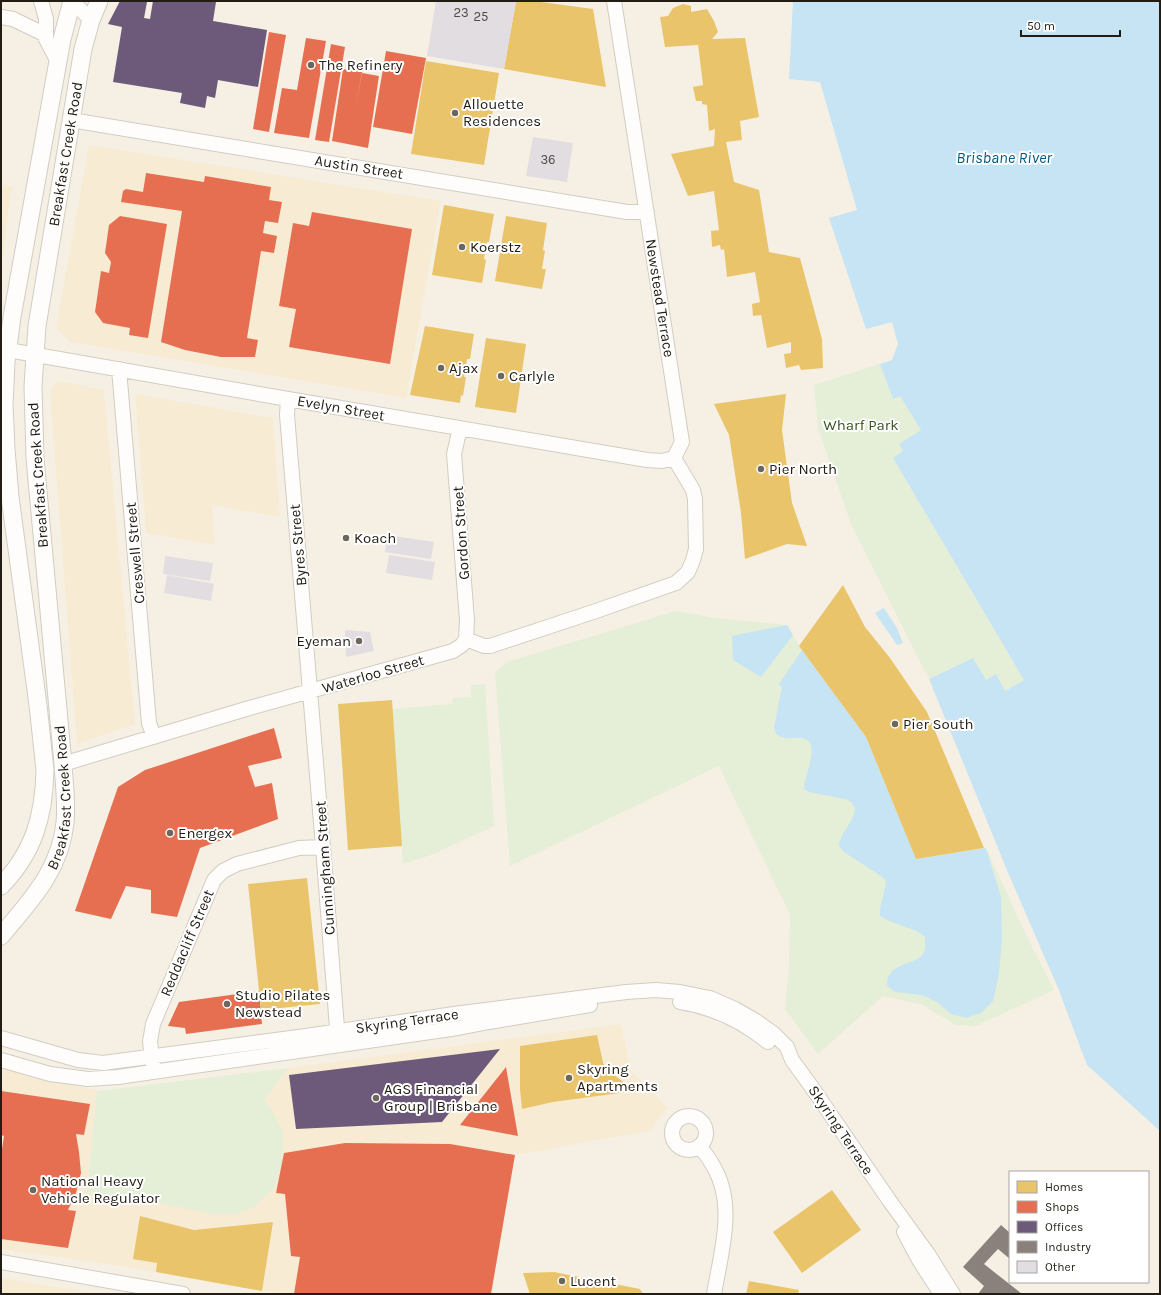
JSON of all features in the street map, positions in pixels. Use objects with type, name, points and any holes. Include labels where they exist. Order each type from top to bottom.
[{"type":"main road","name":"Breakfast Creek Road","points":[[1,886],[21,861],[35,833],[43,806],[45,770],[38,705],[3,450],[4,405],[8,350],[22,261],[58,62],[66,20],[72,1]]},
{"type":"main road","name":"Breakfast Creek Road","points":[[1,936],[32,900],[48,875],[58,852],[65,824],[66,812],[63,764],[35,458],[33,407],[35,355],[37,326],[83,49],[91,20],[99,1]]},
{"type":"street","points":[[41,1],[46,19],[46,39],[58,62]]},
{"type":"street","points":[[72,1],[91,20]]},
{"type":"street","name":"Newstead Terrace","points":[[614,1],[682,442],[674,458]]},
{"type":"street","points":[[7,18],[46,35]]},
{"type":"street","name":"Austin Street","points":[[71,120],[627,212],[647,212]]},
{"type":"street","name":"Evelyn Street","points":[[8,350],[647,460],[662,461],[674,458]]},
{"type":"street","name":"Creswell Street","points":[[118,369],[149,722],[154,737]]},
{"type":"street","name":"Byres Street","points":[[288,399],[288,423],[311,692]]},
{"type":"street","name":"Gordon Street","points":[[460,428],[454,454],[467,620],[466,639]]},
{"type":"street","points":[[466,639],[484,646],[490,646],[676,583],[688,572],[696,549],[695,499],[693,490],[674,458]]},
{"type":"street","name":"Waterloo Street","points":[[63,764],[246,709],[453,651],[462,645],[466,639]]},
{"type":"street","name":"Cunningham Street","points":[[311,692],[338,1046]]},
{"type":"street","name":"Reddacliff Street","points":[[154,1073],[151,1038],[153,1024],[214,880],[223,871],[236,864],[300,848],[324,847]]},
{"type":"street","name":"Skyring Terrace","points":[[1,1038],[78,1060],[103,1063],[594,996],[656,990],[680,992],[710,998],[735,1009],[756,1021],[774,1034],[787,1047],[792,1060],[889,1200],[919,1260],[936,1289],[953,1294]]},
{"type":"street","name":"Skyring Terrace","points":[[1,1060],[50,1074],[88,1079],[118,1077],[458,1028],[640,998],[689,1003],[714,1010],[738,1021],[760,1035],[792,1060]]},
{"type":"street","points":[[699,1146],[713,1165],[722,1185],[726,1202],[725,1232],[714,1294]]},
{"type":"street","points":[[1,1262],[121,1289],[183,1294]]},
{"type":"shaded area","points":[[89,145],[441,201],[406,398],[70,342],[56,327]]},
{"type":"shaded area","points":[[1,184],[12,186],[1,269]]},
{"type":"shaded area","points":[[62,381],[104,390],[135,724],[77,744],[50,394],[51,388],[56,383]]},
{"type":"shaded area","points":[[135,394],[273,418],[280,517],[212,505],[215,545],[146,533]]},
{"type":"shaded area","points":[[621,1024],[631,1070],[668,1108],[649,1131],[515,1155],[491,1294],[289,1294],[262,1291],[127,1267],[1,1249],[1,1066],[97,1091],[87,1192],[145,1200],[273,1112],[264,1100],[289,1068]]},
{"type":"shaded area","points":[[1,1278],[100,1294],[1,1294]]},
{"type":"green space","name":"Wharf Park","points":[[880,364],[893,399],[900,396],[921,430],[899,444],[903,451],[893,458],[1024,680],[1005,691],[986,680],[973,658],[929,679],[852,527],[818,428],[814,385]]},
{"type":"green space","points":[[676,611],[714,618],[787,625],[803,652],[866,737],[916,859],[986,848],[1029,941],[1054,990],[976,1026],[956,1025],[923,1005],[883,996],[818,1054],[785,1009],[789,968],[790,915],[719,766],[510,866],[495,672],[507,662]]},
{"type":"green space","points":[[485,684],[494,826],[431,855],[403,864],[392,709],[452,704],[453,698],[471,697],[471,685]]},
{"type":"green space","points":[[289,1068],[264,1100],[273,1112],[283,1133],[282,1167],[274,1188],[254,1207],[235,1214],[213,1214],[145,1200],[87,1192],[97,1091]]},
{"type":"water","name":"Brisbane River","points":[[793,1],[1160,1],[1160,1131],[1087,1065],[1058,988],[1009,875],[929,679],[973,658],[986,680],[996,674],[1005,691],[1024,680],[893,458],[903,451],[899,444],[921,430],[900,396],[893,399],[880,364],[892,360],[898,344],[892,322],[866,329],[829,218],[857,210],[820,82],[789,79]]},
{"type":"water","points":[[884,608],[897,628],[903,643],[897,645],[875,613]]},
{"type":"water","points":[[787,625],[793,635],[761,677],[733,660],[732,636]]},
{"type":"water","points":[[802,650],[866,737],[916,859],[986,848],[1001,897],[1002,938],[999,974],[993,1001],[981,1013],[967,1018],[951,1014],[937,1002],[922,995],[896,992],[887,985],[888,977],[892,971],[922,955],[925,950],[925,937],[917,931],[880,916],[880,907],[886,881],[881,876],[844,852],[839,846],[855,808],[851,802],[846,799],[809,792],[804,789],[812,749],[810,744],[805,739],[785,738],[776,734],[774,727],[782,687],[779,684]]},
{"type":"building: Homes","points":[[516,1],[534,1],[593,9],[606,87],[504,69]]},
{"type":"building: Homes","points":[[683,4],[691,6],[691,12],[707,9],[718,32],[712,39],[745,38],[759,117],[740,121],[742,140],[726,142],[734,182],[759,190],[769,252],[800,258],[822,339],[823,368],[801,370],[799,365],[786,368],[784,354],[791,353],[791,342],[767,348],[761,315],[753,316],[752,304],[760,302],[755,272],[727,277],[724,249],[721,250],[720,245],[712,247],[711,231],[719,230],[714,191],[688,196],[671,154],[714,146],[715,129],[709,131],[707,105],[702,104],[702,101],[696,101],[693,87],[703,85],[698,45],[665,47],[660,17],[668,16],[673,8]]},
{"type":"building: Homes","name":"Allouette Residences","points":[[426,61],[499,73],[484,165],[411,154]]},
{"type":"building: Homes","name":"Koerstz","points":[[444,205],[494,214],[484,259],[486,260],[482,283],[432,275]]},
{"type":"building: Homes","points":[[506,216],[547,223],[542,269],[546,269],[542,289],[495,281]]},
{"type":"building: Homes","name":"Ajax","points":[[425,326],[474,334],[470,359],[467,359],[463,396],[461,395],[460,403],[410,395]]},
{"type":"building: Homes","name":"Carlyle","points":[[486,338],[526,344],[516,413],[475,407]]},
{"type":"building: Homes","name":"Pier North","points":[[786,394],[782,430],[792,503],[807,546],[787,544],[745,559],[741,513],[729,435],[714,404]]},
{"type":"building: Homes","name":"Pier South","points":[[843,585],[865,627],[890,658],[927,712],[984,848],[916,859],[866,737],[799,646]]},
{"type":"building: Homes","points":[[392,700],[402,846],[348,850],[338,704]]},
{"type":"building: Homes","points":[[307,878],[320,1004],[261,1010],[248,884]]},
{"type":"building: Homes","name":"Skyring Apartments","points":[[597,1035],[604,1067],[635,1091],[553,1102],[522,1109],[520,1089],[520,1046]]},
{"type":"building: Homes","points":[[832,1190],[861,1230],[802,1273],[773,1232]]},
{"type":"building: Homes","points":[[140,1216],[194,1230],[273,1222],[262,1291],[156,1272],[157,1263],[133,1259]]},
{"type":"building: Homes","name":"Lucent","points":[[554,1272],[640,1289],[643,1294],[530,1294],[523,1273]]},
{"type":"building: Homes","points":[[749,1281],[799,1290],[798,1294],[746,1294]]},
{"type":"building: Shops","points":[[269,32],[286,35],[269,132],[253,129]]},
{"type":"building: Shops","name":"The Refinery","points":[[306,38],[326,41],[309,138],[274,133],[282,88],[297,90]]},
{"type":"building: Shops","points":[[331,44],[345,47],[329,142],[315,140]]},
{"type":"building: Shops","points":[[386,51],[426,58],[412,134],[373,127]]},
{"type":"building: Shops","points":[[343,69],[362,72],[355,113],[362,73],[379,76],[368,148],[332,141]]},
{"type":"building: Shops","points":[[146,173],[204,182],[205,176],[271,187],[269,200],[282,202],[278,223],[265,221],[263,233],[277,236],[274,253],[261,251],[247,338],[258,340],[255,357],[221,357],[185,350],[161,342],[182,211],[121,202],[123,191],[126,189],[143,192]]},
{"type":"building: Shops","points":[[312,212],[412,229],[390,364],[289,347],[296,309],[279,306],[293,223],[309,226]]},
{"type":"building: Shops","points":[[120,216],[167,224],[148,338],[129,335],[130,328],[103,323],[95,312],[101,271],[109,273],[111,262],[105,253],[109,225]]},
{"type":"building: Shops","name":"Energex","points":[[274,728],[282,758],[248,766],[255,787],[272,783],[278,819],[200,848],[177,917],[151,913],[151,890],[126,886],[111,919],[75,911],[118,787],[145,770]]},
{"type":"building: Shops","points":[[259,991],[262,1024],[186,1034],[185,1028],[168,1026],[179,1002]]},
{"type":"building: Shops","points":[[506,1067],[518,1136],[460,1125]]},
{"type":"building: Shops","points":[[1,1091],[90,1104],[84,1135],[76,1134],[81,1173],[76,1193],[68,1210],[76,1211],[68,1248],[1,1239],[1,1156],[4,1136],[1,1135]]},
{"type":"building: Shops","points":[[345,1143],[450,1144],[515,1155],[491,1294],[294,1294],[300,1257],[291,1256],[285,1194],[276,1193],[284,1153]]},
{"type":"building: Offices","points":[[120,1],[147,2],[144,18],[150,19],[153,1],[216,2],[213,21],[267,30],[258,87],[218,80],[215,98],[207,96],[205,108],[180,103],[182,93],[113,82],[122,27],[108,24]]},
{"type":"building: Offices","name":"AGS Financial Group | Brisbane","points":[[500,1049],[442,1122],[296,1129],[289,1075]]},
{"type":"building: Industry","points":[[1001,1225],[1009,1232],[1009,1258],[998,1249],[984,1264],[1022,1294],[978,1294],[984,1286],[963,1267]]},
{"type":"building: Other","points":[[436,1],[516,1],[504,69],[427,56]]},
{"type":"building: Other","points":[[533,137],[573,143],[567,182],[526,176]]},
{"type":"building: Other","points":[[387,535],[434,542],[431,559],[385,552]]},
{"type":"building: Other","points":[[389,555],[435,562],[432,580],[386,573]]},
{"type":"building: Other","points":[[165,556],[213,563],[210,581],[163,574]]},
{"type":"building: Other","points":[[167,575],[214,584],[211,601],[164,593]]},
{"type":"building: Other","name":"Eyeman","points":[[345,630],[370,632],[374,651],[346,657]]},
{"type":"place","name":"The Refinery","points":[[311,65]]},
{"type":"place","name":"Allouette Residences","points":[[455,113]]},
{"type":"place","name":"Koerstz","points":[[462,247]]},
{"type":"place","name":"Ajax","points":[[441,368]]},
{"type":"place","name":"Carlyle","points":[[501,376]]},
{"type":"place","name":"Pier North","points":[[761,469]]},
{"type":"place","name":"Koach","points":[[346,538]]},
{"type":"place","name":"Eyeman","points":[[359,641]]},
{"type":"place","name":"Pier South","points":[[895,724]]},
{"type":"place","name":"Energex","points":[[170,833]]},
{"type":"place","name":"Studio Pilates Newstead","points":[[227,1004]]},
{"type":"place","name":"Skyring Apartments","points":[[569,1078]]},
{"type":"place","name":"AGS Financial Group | Brisbane","points":[[376,1098]]},
{"type":"place","name":"National Heavy Vehicle Regulator","points":[[33,1190]]},
{"type":"place","name":"Lucent","points":[[562,1281]]}]
